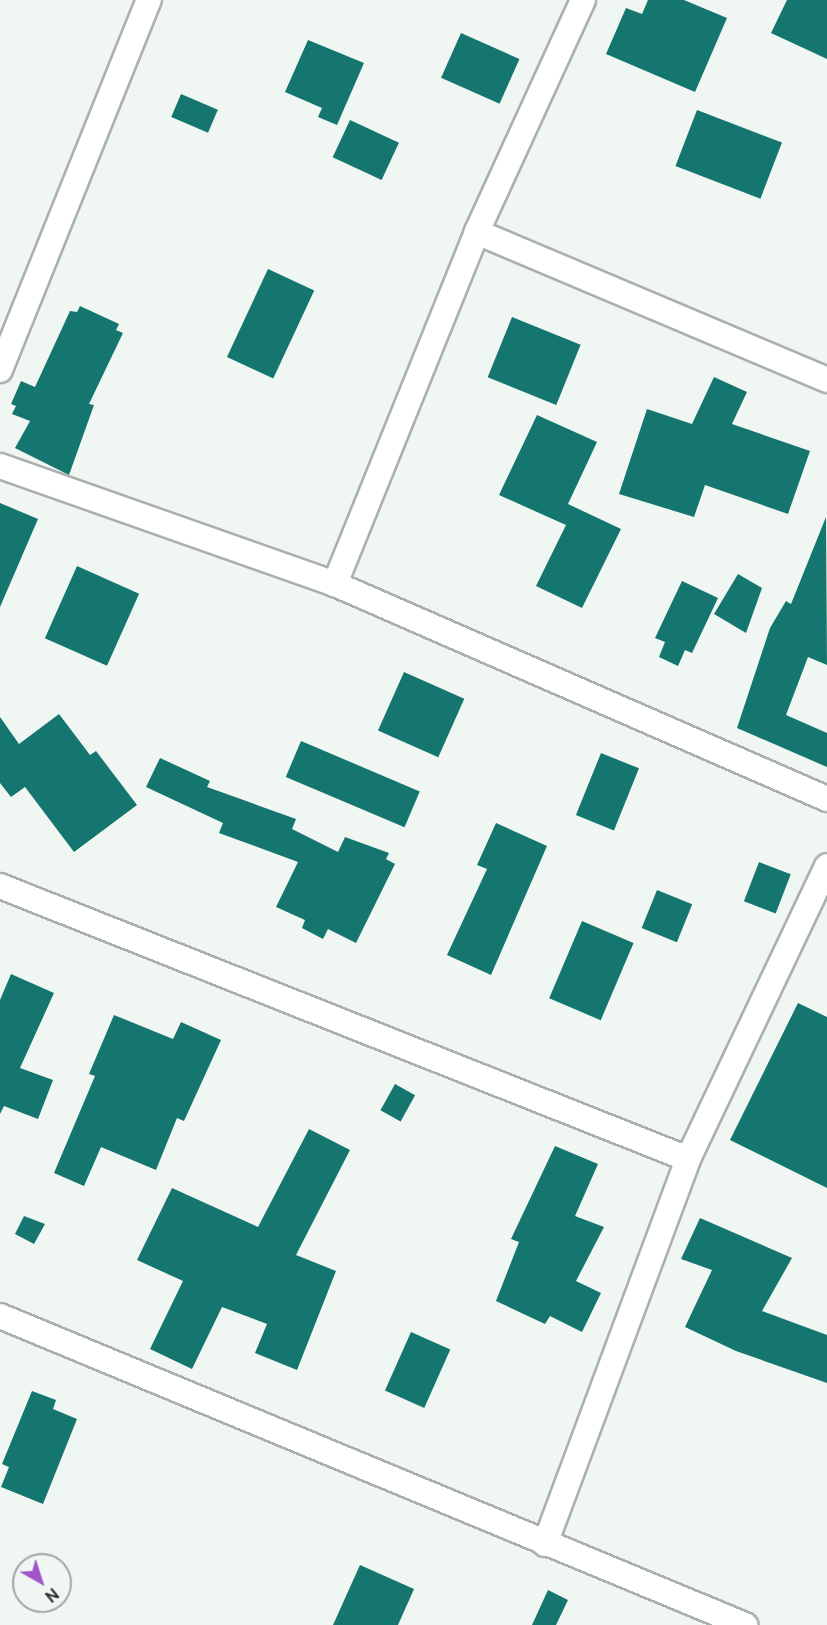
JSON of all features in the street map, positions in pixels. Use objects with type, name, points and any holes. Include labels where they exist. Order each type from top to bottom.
[{"type":"street","points":[[0,370],[149,0]]},
{"type":"street","points":[[335,584],[477,232],[583,0]]},
{"type":"street","points":[[477,232],[827,380]]},
{"type":"street","points":[[0,466],[335,584],[827,799]]},
{"type":"street","points":[[545,1544],[688,1160],[827,866]]},
{"type":"street","points":[[0,886],[688,1160]]},
{"type":"street","points":[[0,1316],[545,1544],[745,1625]]},
{"type":"building","points":[[648,0],[684,0],[727,18],[695,92],[606,54],[626,8],[642,14]]},
{"type":"building","points":[[787,0],[827,0],[827,59],[771,33]]},
{"type":"building","points":[[461,33],[519,59],[500,104],[441,78]]},
{"type":"building","points":[[308,40],[364,63],[337,125],[318,117],[322,108],[285,92]]},
{"type":"building","points":[[181,94],[218,110],[208,133],[171,117]]},
{"type":"building","points":[[697,110],[782,143],[760,199],[675,166]]},
{"type":"building","points":[[350,120],[399,143],[382,180],[333,157]]},
{"type":"building","points":[[268,269],[314,291],[273,378],[227,357]]},
{"type":"building","points":[[80,306],[119,324],[116,330],[123,333],[89,404],[94,405],[69,475],[15,448],[30,421],[12,414],[16,406],[11,404],[21,381],[35,387],[70,311],[77,312]]},
{"type":"building","points":[[512,317],[581,345],[556,405],[488,377]]},
{"type":"building","points":[[714,377],[747,392],[732,424],[810,451],[788,514],[705,485],[694,517],[619,494],[647,409],[692,424]]},
{"type":"building","points":[[537,415],[597,442],[568,504],[621,529],[582,608],[536,586],[566,525],[499,495]]},
{"type":"building","points":[[0,503],[38,519],[0,607]]},
{"type":"building","points":[[826,517],[827,665],[808,657],[786,715],[827,733],[827,767],[737,728],[770,628],[786,601],[791,604]]},
{"type":"building","points":[[77,566],[139,594],[107,666],[45,638]]},
{"type":"building","points":[[738,574],[762,588],[746,633],[714,614]]},
{"type":"building","points":[[682,581],[718,598],[692,653],[685,650],[678,666],[659,657],[665,642],[655,638]]},
{"type":"building","points":[[404,672],[464,699],[438,757],[378,730]]},
{"type":"building","points":[[59,714],[90,755],[96,751],[137,805],[74,852],[25,787],[11,797],[0,783],[0,717],[19,744]]},
{"type":"building","points":[[301,741],[420,791],[405,827],[286,777]]},
{"type":"building","points":[[601,753],[639,768],[614,830],[576,815]]},
{"type":"building","points":[[160,758],[210,781],[207,787],[296,819],[292,829],[338,852],[345,837],[389,853],[386,859],[395,864],[356,943],[328,929],[323,939],[302,928],[305,920],[276,907],[298,862],[219,833],[223,823],[146,787]]},
{"type":"building","points":[[496,823],[547,846],[491,975],[447,955],[487,869],[477,865]]},
{"type":"building","points":[[759,862],[791,874],[776,913],[744,901]]},
{"type":"building","points":[[657,890],[692,904],[677,942],[642,928]]},
{"type":"building","points":[[582,921],[634,943],[601,1020],[549,998]]},
{"type":"building","points":[[11,974],[54,993],[20,1068],[53,1080],[38,1119],[4,1106],[0,1114],[0,1000]]},
{"type":"building","points":[[798,1003],[827,1017],[827,1188],[730,1140]]},
{"type":"building","points":[[114,1015],[173,1039],[181,1022],[221,1040],[184,1121],[177,1118],[156,1170],[101,1147],[84,1186],[54,1173],[95,1076],[89,1074]]},
{"type":"building","points":[[395,1084],[415,1095],[401,1121],[380,1110]]},
{"type":"building","points":[[309,1129],[350,1150],[296,1255],[336,1271],[297,1370],[255,1353],[267,1324],[222,1307],[192,1369],[150,1349],[183,1281],[137,1260],[172,1188],[258,1227]]},
{"type":"building","points":[[555,1146],[598,1164],[575,1216],[604,1227],[576,1281],[601,1293],[582,1332],[550,1316],[545,1324],[496,1301],[519,1242],[511,1239]]},
{"type":"building","points":[[24,1216],[45,1224],[34,1244],[15,1234]]},
{"type":"building","points":[[700,1218],[792,1258],[762,1311],[827,1335],[827,1383],[736,1351],[685,1327],[712,1270],[681,1259]]},
{"type":"building","points":[[411,1332],[450,1349],[424,1408],[385,1390]]},
{"type":"building","points":[[32,1391],[56,1400],[53,1409],[77,1419],[43,1504],[1,1487],[9,1467],[2,1464]]},
{"type":"building","points":[[360,1565],[414,1589],[398,1625],[333,1625]]},
{"type":"building","points":[[548,1590],[568,1600],[556,1625],[532,1625]]}]
